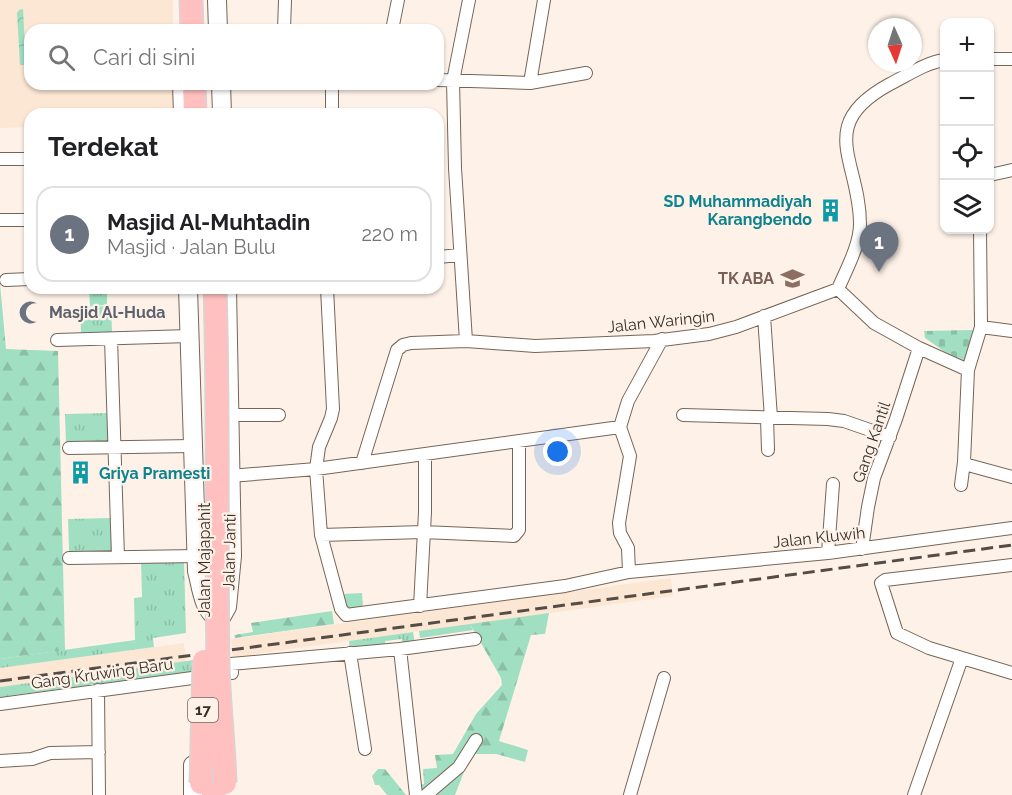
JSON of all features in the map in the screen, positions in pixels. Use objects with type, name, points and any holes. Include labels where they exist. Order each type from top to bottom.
[{"type":"highway","points":[[191,0],[192,24]]},
{"type":"highway","points":[[206,0],[207,24]]},
{"type":"highway","points":[[194,90],[195,108]]},
{"type":"highway","points":[[209,90],[210,108]]},
{"type":"highway","name":"Jalan Majapahit","points":[[200,294],[203,371],[204,638],[213,792]]},
{"type":"highway","name":"Jalan Majapahit","points":[[213,792],[214,735],[209,678],[217,372],[215,294]]},
{"type":"street","points":[[180,0],[181,24]]},
{"type":"street","points":[[217,0],[219,24]]},
{"type":"street","points":[[284,24],[285,0]]},
{"type":"street","points":[[393,24],[398,0]]},
{"type":"street","points":[[465,341],[455,168],[453,81],[469,0]]},
{"type":"street","points":[[530,83],[544,0]]},
{"type":"street","points":[[994,59],[1012,59]]},
{"type":"street","points":[[940,61],[928,64],[881,89],[865,100],[848,120],[846,136],[860,225],[856,244],[838,289],[874,322],[919,348],[968,370]]},
{"type":"street","points":[[444,80],[530,83],[586,73]]},
{"type":"street","points":[[182,90],[183,108]]},
{"type":"street","points":[[220,90],[222,108]]},
{"type":"street","points":[[332,90],[332,108]]},
{"type":"street","points":[[0,159],[24,159]]},
{"type":"street","points":[[994,174],[1012,170]]},
{"type":"street","points":[[0,220],[24,220]]},
{"type":"street","points":[[961,485],[965,463],[968,370],[981,327],[980,234]]},
{"type":"street","points":[[444,256],[460,255]]},
{"type":"street","points":[[6,280],[24,279]]},
{"type":"street","name":"Jalan Waringin","points":[[362,462],[397,350],[406,343],[465,341],[535,346],[654,341],[710,334],[736,327],[838,289]]},
{"type":"street","name":"Jalan Janti","points":[[188,294],[196,556],[207,607],[211,614],[218,618],[227,608],[232,556],[227,294]]},
{"type":"street","points":[[327,294],[333,409],[318,447],[316,469],[321,535],[341,609],[348,615],[420,606],[425,512],[425,454]]},
{"type":"street","points":[[764,316],[769,418],[768,450]]},
{"type":"street","points":[[981,327],[1012,331]]},
{"type":"street","points":[[111,339],[118,557]]},
{"type":"street","points":[[57,340],[111,339],[228,346]]},
{"type":"street","points":[[629,572],[628,548],[620,533],[619,523],[630,456],[620,427],[628,401],[662,339]]},
{"type":"street","name":"Gang Kantil","points":[[862,549],[874,478],[919,348]]},
{"type":"street","points":[[229,416],[279,415]]},
{"type":"street","points":[[684,415],[828,419],[844,421],[890,437]]},
{"type":"street","points":[[230,476],[316,469],[620,427]]},
{"type":"street","points":[[321,535],[423,532],[514,536],[518,533],[519,441]]},
{"type":"street","points":[[69,448],[192,446]]},
{"type":"street","points":[[965,463],[1012,477]]},
{"type":"street","points":[[828,553],[833,484]]},
{"type":"street","name":"Jalan Kluwih","points":[[420,606],[566,586],[629,572],[828,553],[1012,528]]},
{"type":"street","points":[[69,558],[196,556],[205,564],[216,568],[232,556]]},
{"type":"street","points":[[1012,565],[881,581],[897,633],[929,648],[1012,673]]},
{"type":"street","points":[[209,678],[232,673],[231,664],[400,649],[475,639]]},
{"type":"street","points":[[400,649],[416,795]]},
{"type":"street","points":[[350,653],[366,749]]},
{"type":"street","points":[[914,795],[962,658]]},
{"type":"street","points":[[209,678],[232,765]]},
{"type":"street","points":[[193,795],[192,766],[209,678]]},
{"type":"street","name":"Gang Kruwing Baru","points":[[0,704],[209,678]]},
{"type":"street","points":[[630,795],[664,678]]},
{"type":"street","points":[[98,690],[99,795]]},
{"type":"street","points":[[426,795],[459,766],[476,740]]},
{"type":"street","points":[[192,766],[198,758],[211,750],[230,756],[232,795]]},
{"type":"street","points":[[0,761],[32,759],[50,753],[99,752]]},
{"type":"shaded area","points":[[0,0],[173,0],[173,24],[24,24],[24,90],[174,90],[175,108],[24,108],[24,127],[0,128]]},
{"type":"shaded area","points":[[671,578],[673,596],[233,657],[231,639]]},
{"type":"shaded area","points":[[184,643],[186,662],[0,687],[0,668]]},
{"type":"green space","points":[[23,9],[24,65],[20,65],[17,13]]},
{"type":"green space","points":[[0,283],[6,349],[58,351],[65,650],[0,659]]},
{"type":"green space","points":[[89,294],[107,294],[107,305],[90,306]]},
{"type":"green space","points":[[111,306],[112,332],[81,333],[80,307]]},
{"type":"green space","points":[[972,330],[977,334],[968,362],[945,352],[925,338],[924,331]]},
{"type":"green space","points":[[108,413],[109,443],[66,444],[65,414]]},
{"type":"green space","points":[[111,518],[112,551],[69,552],[68,519]]},
{"type":"green space","points":[[184,560],[186,633],[153,638],[154,647],[0,668],[0,659],[135,640],[134,598],[142,597],[141,561]]},
{"type":"green space","points":[[362,593],[363,609],[345,611],[341,594]]},
{"type":"green space","points":[[332,611],[334,624],[235,638],[234,635],[253,632],[251,623]]},
{"type":"green space","points":[[549,613],[545,634],[531,635],[499,741],[528,750],[525,762],[496,754],[471,754],[455,795],[418,795],[417,785],[424,784],[423,769],[437,768],[435,755],[453,754],[476,714],[502,685],[501,678],[470,624]]},
{"type":"green space","points":[[470,624],[473,630],[420,638],[419,631]]},
{"type":"green space","points":[[413,632],[415,643],[403,645],[402,639],[385,641],[386,647],[350,651],[349,641]]},
{"type":"green space","points":[[194,660],[196,671],[0,697],[0,687]]},
{"type":"green space","points":[[378,769],[385,769],[406,795],[387,795],[379,785],[375,785],[372,776]]},
{"type":"railway","points":[[0,681],[1012,545]]},
{"type":"place","name":"SD Muhammadiyah Karangbendo","points":[[830,210]]},
{"type":"place","name":"Masjid Al-Muhtadin","points":[[879,272]]},
{"type":"place","name":"TK ABA","points":[[792,278]]},
{"type":"place","name":"Masjid Al-Huda","points":[[31,312]]},
{"type":"place","name":"Griya Pramesti","points":[[81,473]]}]
